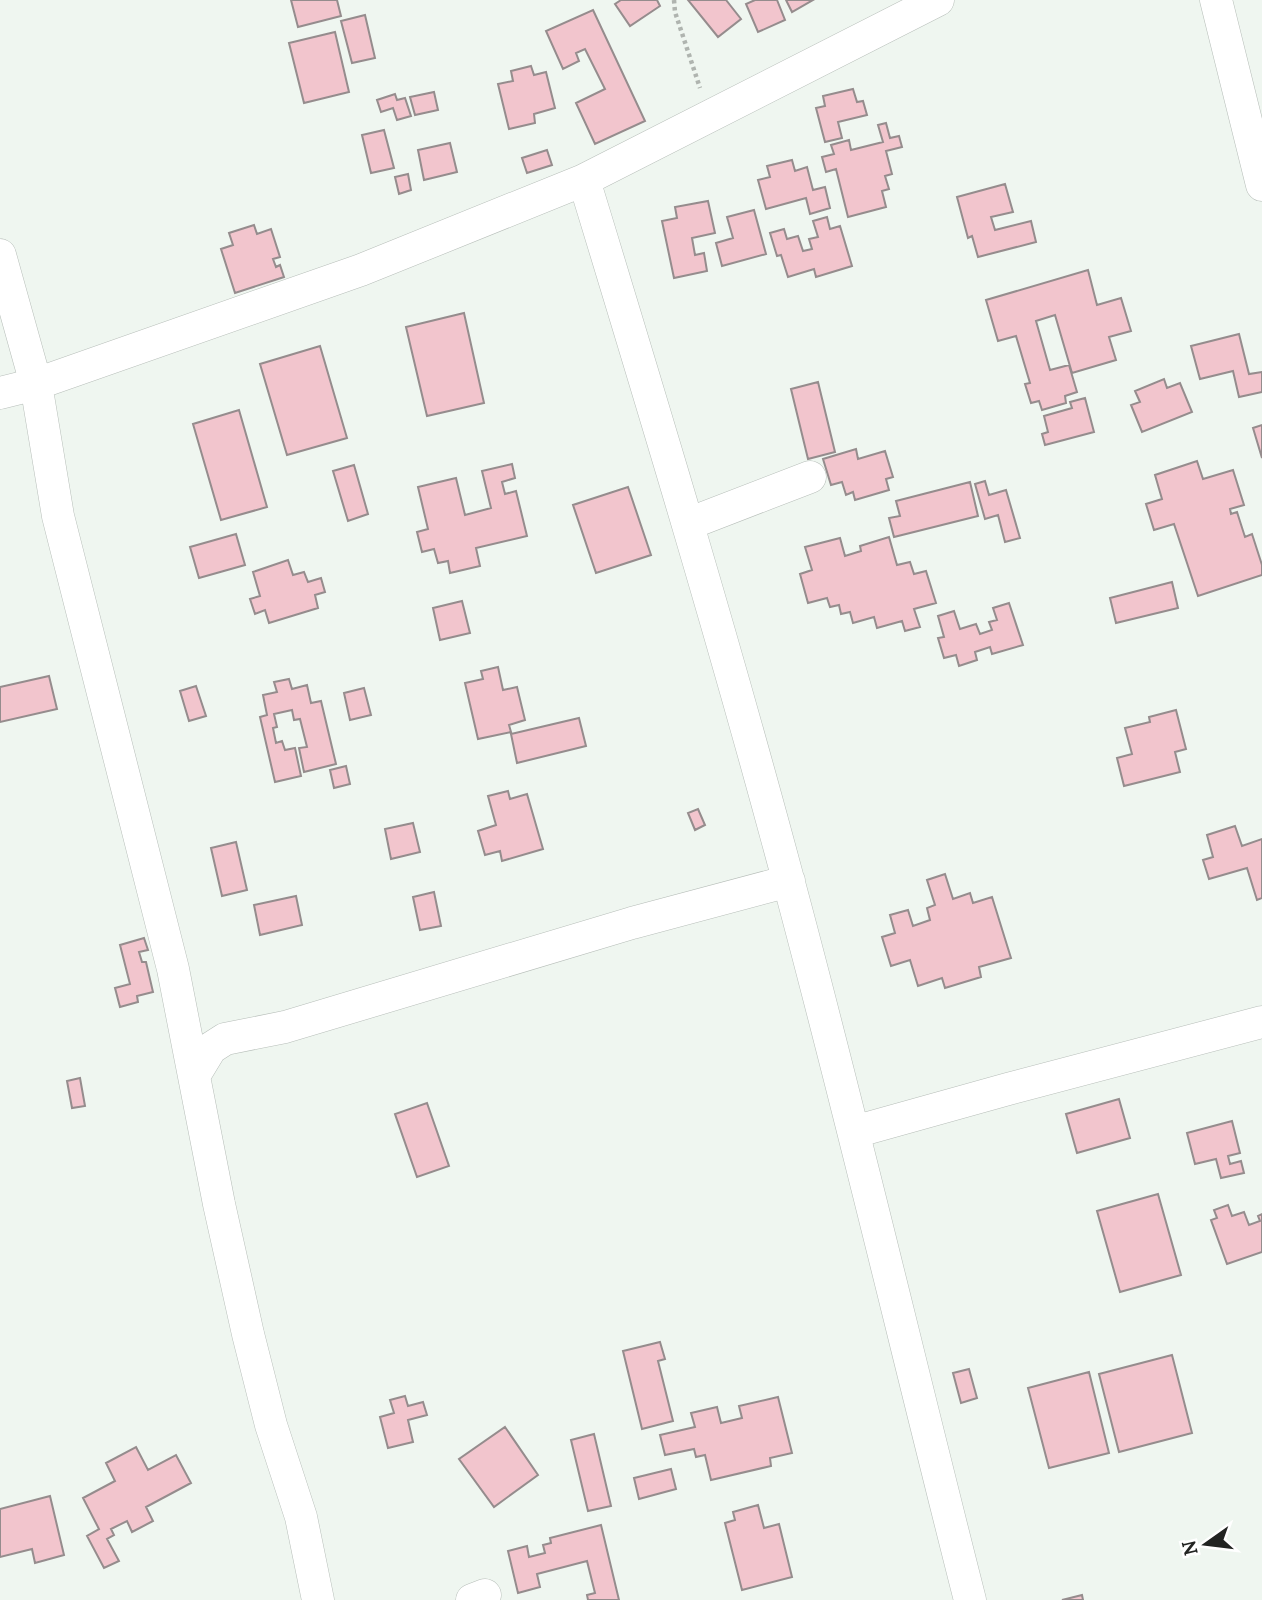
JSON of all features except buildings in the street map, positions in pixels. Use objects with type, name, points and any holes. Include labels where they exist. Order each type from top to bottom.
[{"type":"street","points":[[0,393],[36,384],[361,270],[584,180],[938,0]]},
{"type":"street","points":[[1216,0],[1262,186]]},
{"type":"street","points":[[584,180],[688,524],[789,881],[970,1600]]},
{"type":"street","points":[[0,255],[36,384],[58,516],[160,918],[248,1334],[271,1425],[301,1517],[317,1600]]},
{"type":"street","points":[[688,524],[810,477]]},
{"type":"street","points":[[194,1076],[211,1048],[225,1039],[285,1027],[632,923],[789,881]]},
{"type":"street","points":[[854,1132],[1262,1022]]},
{"type":"path","points":[[674,0],[675,12],[708,115]]}]
